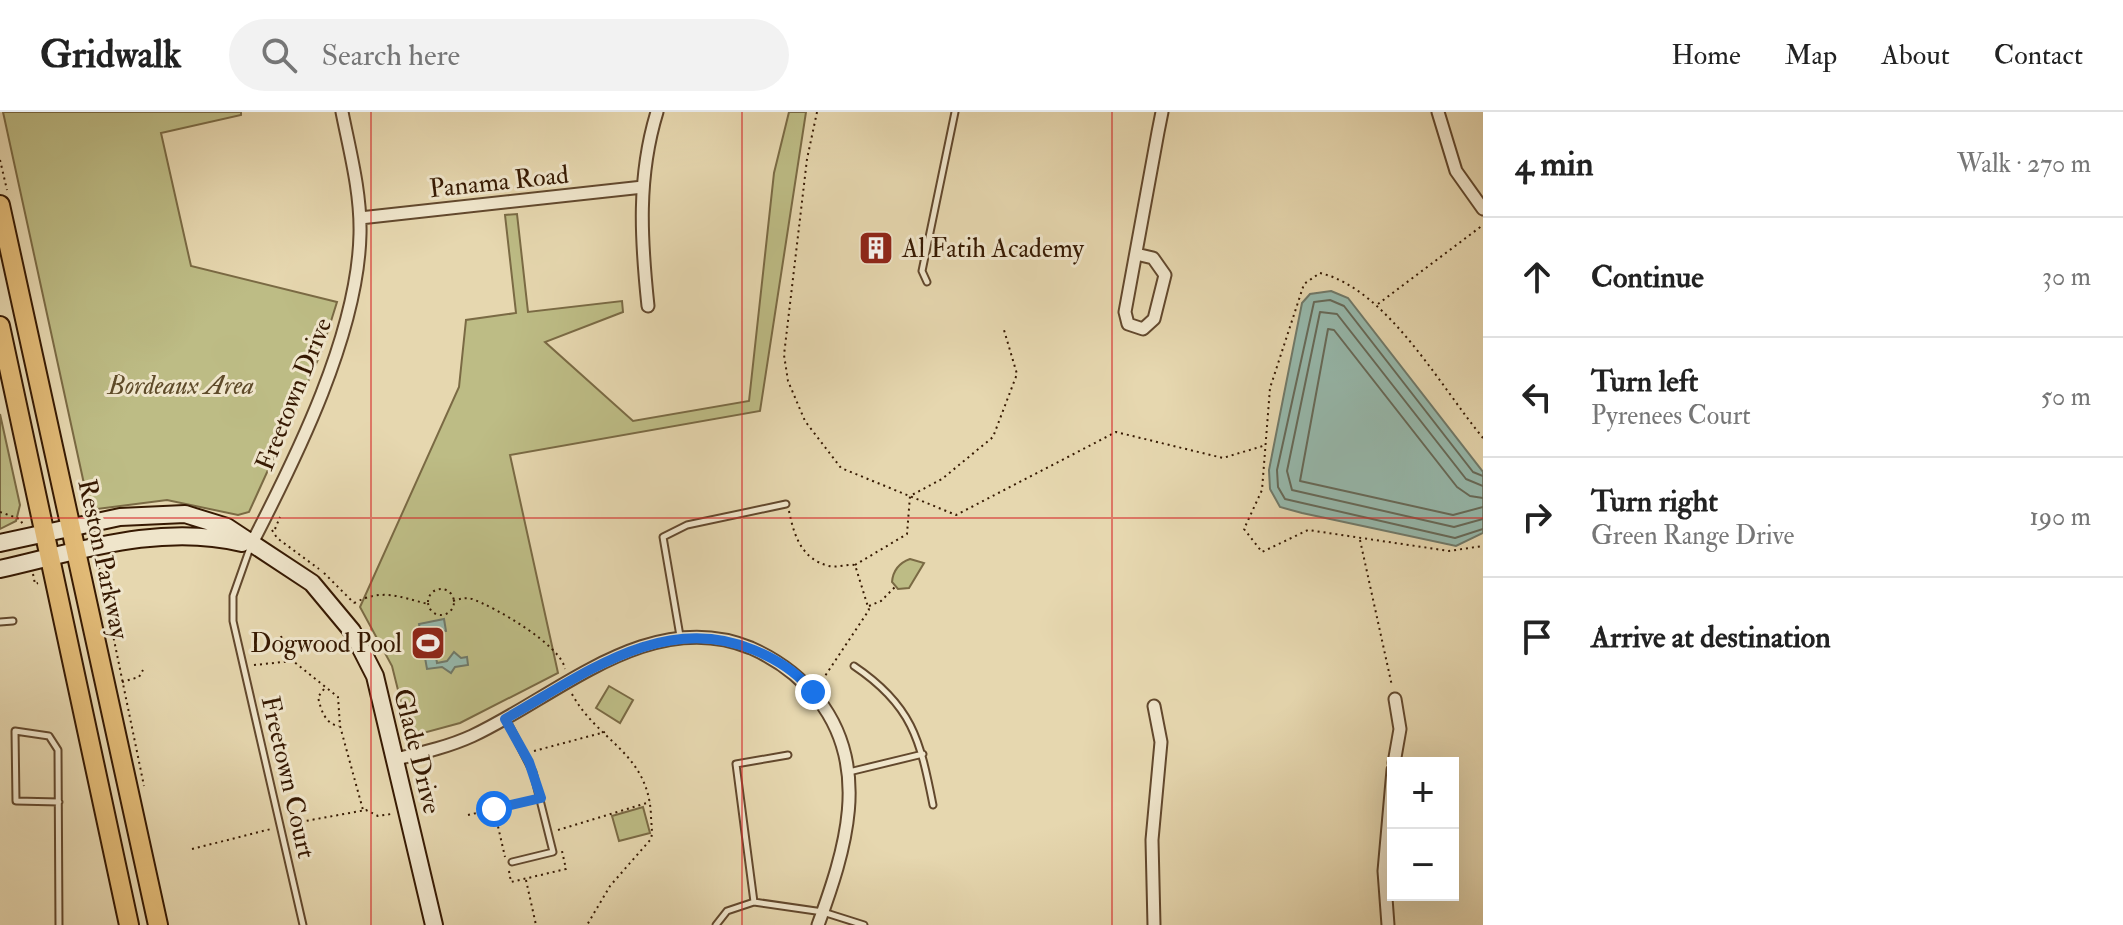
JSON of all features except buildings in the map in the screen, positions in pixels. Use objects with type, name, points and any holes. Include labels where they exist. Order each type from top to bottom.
[{"type":"main road","name":"Reston Parkway","points":[[0,205],[158,925]]},
{"type":"main road","name":"Reston Parkway","points":[[0,326],[129,925]]},
{"type":"street","name":"Freetown Drive","points":[[251,545],[345,330],[358,271],[360,218],[342,112]]},
{"type":"street","points":[[648,306],[641,231],[643,187],[657,112]]},
{"type":"street","points":[[1136,254],[1153,258],[1165,275],[1154,319],[1143,329],[1128,324],[1125,312],[1162,112]]},
{"type":"street","points":[[1438,112],[1443,140],[1456,171],[1483,209]]},
{"type":"street","name":"Panama Road","points":[[360,218],[643,187]]},
{"type":"street","name":"Glade Drive","points":[[0,543],[138,515],[185,514],[220,524],[302,575],[340,613],[372,668],[434,925]]},
{"type":"street","name":"Glade Drive","points":[[0,569],[177,535],[215,537],[251,545]]},
{"type":"street","points":[[396,759],[460,741],[634,649],[680,637],[744,645],[782,664],[813,692],[834,724],[849,772],[848,826],[818,925]]},
{"type":"street","points":[[1395,699],[1400,729],[1395,757]]},
{"type":"street","points":[[1154,706],[1161,742],[1152,840],[1154,925]]},
{"type":"street","points":[[1388,829],[1384,871],[1388,925]]},
{"type":"lane","points":[[927,282],[922,271],[955,112]]},
{"type":"lane","points":[[680,637],[663,537],[687,525],[786,504]]},
{"type":"lane","name":"Freetown Court","points":[[251,545],[232,605],[242,667],[303,925]]},
{"type":"lane","points":[[0,622],[13,621]]},
{"type":"lane","points":[[854,666],[899,702],[913,724],[923,754],[933,805]]},
{"type":"lane","points":[[505,719],[526,755],[541,798],[553,852],[512,862]]},
{"type":"lane","points":[[59,802],[16,801],[15,731],[49,736],[58,750],[59,802],[59,925]]},
{"type":"lane","points":[[849,772],[923,754]]},
{"type":"lane","points":[[754,902],[736,764],[788,755]]},
{"type":"lane","points":[[716,925],[727,911],[754,902],[823,912],[864,925]]},
{"type":"path","points":[[817,112],[807,159],[784,355],[788,381],[805,421],[841,468],[956,515],[1116,432],[1223,458],[1266,445]]},
{"type":"path","points":[[1378,304],[1483,225]]},
{"type":"path","points":[[1483,438],[1378,304],[1340,278],[1320,273],[1304,284],[1270,388],[1262,490],[1244,529],[1262,552],[1308,530],[1449,551],[1483,546]]},
{"type":"path","points":[[910,496],[942,479],[993,437],[1017,374],[1004,330]]},
{"type":"path","points":[[786,504],[795,538],[802,549],[830,567],[855,565],[907,534],[910,496]]},
{"type":"path","points":[[1359,538],[1395,699]]},
{"type":"path","points":[[855,565],[868,607]]},
{"type":"path","points":[[813,692],[868,607],[881,601],[896,586]]},
{"type":"path","points":[[438,589],[449,592],[453,601],[450,610],[442,615],[432,612],[428,604],[430,595],[438,589]]},
{"type":"path","points":[[340,613],[367,597],[388,593],[428,604]]},
{"type":"path","points":[[453,601],[472,599],[542,640],[562,659],[567,685],[580,707],[640,771],[650,802],[651,839],[610,886],[587,925]]},
{"type":"path","points":[[281,636],[289,660]]},
{"type":"path","points":[[242,667],[289,660],[308,670],[340,701],[340,726],[363,810]]},
{"type":"path","points":[[122,682],[139,677],[143,670]]},
{"type":"path","points":[[326,687],[318,695],[320,708],[327,720],[340,726]]},
{"type":"path","points":[[526,755],[605,732]]},
{"type":"path","points":[[468,815],[541,798]]},
{"type":"path","points":[[549,833],[650,802]]},
{"type":"path","points":[[494,809],[511,882],[566,869],[560,843]]},
{"type":"path","points":[[192,849],[280,826],[363,810],[378,816],[408,810]]},
{"type":"path","points":[[526,879],[536,925]]},
{"type":"green space","name":"Bordeaux Area","points":[[3,112],[241,112],[241,115],[161,133],[191,266],[337,302],[321,353],[249,512],[238,515],[167,500],[97,509],[86,493]]},
{"type":"green space","points":[[789,112],[806,112],[760,411],[510,455],[558,673],[460,723],[416,735],[407,726],[392,666],[360,607],[459,387],[466,320],[516,313],[505,215],[517,214],[528,312],[622,301],[623,312],[545,342],[633,421],[749,401],[774,173]]},
{"type":"green space","points":[[0,414],[20,505],[16,521],[0,529]]},
{"type":"green space","points":[[910,559],[924,563],[909,588],[898,589],[892,582],[895,571]]},
{"type":"green space","points":[[609,686],[633,700],[620,723],[596,708]]},
{"type":"green space","points":[[643,807],[650,833],[619,841],[612,816]]},
{"type":"water","points":[[1331,291],[1348,298],[1483,472],[1483,533],[1456,546],[1280,507],[1270,489],[1269,470],[1302,303],[1310,294]]},
{"type":"water","name":"Dogwood Pool","points":[[444,619],[446,631],[432,633],[437,663],[447,661],[454,652],[461,658],[467,657],[468,665],[455,667],[451,673],[442,667],[427,669],[419,624]]},
{"type":"place","name":"Al Fatih Academy","points":[[876,248]]},
{"type":"place","name":"Dogwood Pool","points":[[428,643]]},
{"type":"route","points":[[494,809],[541,798],[529,762],[505,719],[644,645],[680,637],[702,637],[744,645],[782,664],[813,692]]}]
